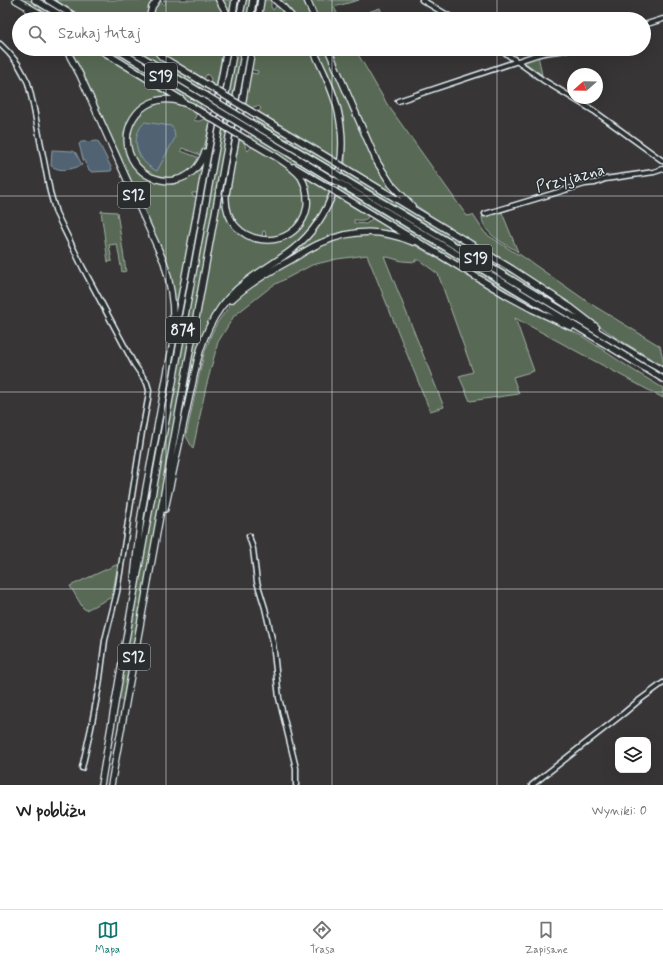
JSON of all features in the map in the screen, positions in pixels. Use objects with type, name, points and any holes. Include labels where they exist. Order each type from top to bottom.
[{"type":"highway","points":[[16,0],[31,12]]},
{"type":"highway","points":[[16,0],[37,12]]},
{"type":"highway","points":[[35,0],[55,12]]},
{"type":"highway","points":[[48,0],[68,12]]},
{"type":"highway","points":[[151,12],[152,7],[157,0]]},
{"type":"highway","points":[[219,0],[226,12]]},
{"type":"highway","points":[[233,12],[235,0]]},
{"type":"highway","points":[[240,12],[243,0]]},
{"type":"highway","points":[[251,12],[254,0]]},
{"type":"highway","points":[[259,12],[261,0]]},
{"type":"highway","points":[[275,0],[288,12]]},
{"type":"highway","points":[[307,0],[312,12]]},
{"type":"highway","name":"S12","points":[[70,56],[80,75],[165,266],[171,286],[173,303],[172,349],[141,516],[131,610],[101,785]]},
{"type":"highway","points":[[110,56],[247,140],[521,303],[593,337]]},
{"type":"highway","name":"S19","points":[[128,56],[663,379]]},
{"type":"highway","name":"S19","points":[[141,56],[663,371]]},
{"type":"highway","points":[[161,56],[512,269],[558,298],[610,339]]},
{"type":"highway","points":[[172,349],[226,56]]},
{"type":"highway","name":"874","points":[[131,610],[233,56]]},
{"type":"highway","name":"874","points":[[156,534],[243,56]]},
{"type":"highway","points":[[251,56],[225,200],[228,214],[232,223],[245,234],[259,240],[273,240],[283,237],[298,226],[306,211],[308,200],[306,189],[300,177],[296,171],[275,156]]},
{"type":"highway","points":[[156,534],[162,519],[197,362],[206,333],[213,319],[227,299],[240,286],[287,254],[305,239],[323,215],[336,187],[342,156],[341,123],[334,98],[316,56]]},
{"type":"highway","points":[[331,56],[369,147],[383,173],[396,190],[411,205],[432,220]]},
{"type":"highway","points":[[192,106],[175,100],[161,100],[148,104],[138,112],[128,131],[127,145],[132,160],[140,170],[148,176],[158,180],[167,181],[181,178],[189,175],[198,167],[211,137]]},
{"type":"highway","points":[[213,319],[227,304],[250,284],[317,245],[336,237],[355,233],[382,233],[404,238],[433,251]]},
{"type":"highway","name":"S12","points":[[111,785],[156,534]]},
{"type":"street","points":[[422,0],[442,12]]},
{"type":"street","points":[[651,23],[663,19]]},
{"type":"street","points":[[0,44],[9,52],[18,64],[28,84],[50,192],[56,213],[83,268],[134,364],[145,379],[149,390],[117,592],[106,640],[99,686],[82,768]]},
{"type":"street","points":[[510,56],[553,87],[594,112],[663,161]]},
{"type":"street","points":[[398,100],[533,56]]},
{"type":"street","name":"Przyjazna","points":[[484,214],[584,184],[595,183],[605,179],[654,172],[663,169]]},
{"type":"street","points":[[249,536],[253,549],[258,582],[273,642],[279,698],[296,768],[296,785]]},
{"type":"street","points":[[532,785],[663,683]]},
{"type":"green space","points":[[21,0],[29,0],[49,12],[41,12]]},
{"type":"green space","points":[[55,0],[155,0],[150,12],[75,12]]},
{"type":"green space","points":[[163,0],[216,0],[223,12],[153,12],[159,2],[162,2],[164,5],[166,3]]},
{"type":"green space","points":[[221,0],[234,0],[231,12],[228,12]]},
{"type":"green space","points":[[245,0],[252,0],[249,12],[243,12]]},
{"type":"green space","points":[[263,0],[269,0],[271,1],[271,7],[273,10],[277,5],[284,12],[261,12]]},
{"type":"green space","points":[[281,0],[304,0],[310,12],[292,12]]},
{"type":"green space","points":[[310,0],[359,0],[334,7],[336,12],[315,12]]},
{"type":"green space","points":[[380,8],[381,12],[368,12]]},
{"type":"green space","points":[[106,56],[175,98],[144,105],[125,136],[136,169],[171,183],[204,163],[198,192],[192,193],[192,195],[197,198],[176,313],[173,288],[167,264],[74,57]]},
{"type":"green space","points":[[114,56],[122,56],[201,104],[200,106],[205,109],[204,111]]},
{"type":"green space","points":[[133,56],[137,56],[207,98],[206,101]]},
{"type":"green space","points":[[148,56],[163,56],[208,88],[208,90],[204,87],[202,89]]},
{"type":"green space","points":[[165,56],[222,56],[216,88],[210,84],[211,79],[207,74],[203,80]]},
{"type":"green space","points":[[227,56],[229,56],[142,537],[144,511]]},
{"type":"green space","points":[[235,56],[242,56],[123,700],[118,699]]},
{"type":"green space","points":[[248,56],[250,56],[224,194],[226,213],[229,221],[246,237],[283,238],[307,213],[301,174],[331,193],[321,212],[302,237],[287,251],[238,285],[225,299],[213,316],[201,338],[177,441],[214,232]]},
{"type":"green space","points":[[254,56],[313,56],[332,98],[334,106],[340,145],[338,161],[258,113],[261,108],[259,106],[251,109],[244,105],[250,75],[252,73],[257,74],[258,71],[251,68]]},
{"type":"green space","points":[[320,56],[329,56],[369,151],[404,202],[345,166],[345,135],[342,112],[330,76]]},
{"type":"green space","points":[[334,56],[359,56],[387,104],[467,216],[473,215],[485,233],[519,254],[591,304],[660,346],[663,366],[615,337],[533,279],[414,204],[389,178],[380,162]]},
{"type":"green space","points":[[538,56],[542,75],[524,62]]},
{"type":"green space","points":[[160,102],[180,104],[197,113],[194,120],[200,121],[205,118],[210,121],[203,153],[200,155],[182,148],[181,151],[200,158],[195,166],[183,175],[168,178],[153,175],[140,166],[132,154],[130,147],[130,132],[136,118],[145,109]]},
{"type":"green space","points":[[252,114],[547,293],[582,318],[256,121]]},
{"type":"green space","points":[[250,125],[638,359],[637,361],[250,127]]},
{"type":"green space","points":[[248,135],[251,137],[252,135],[549,315],[519,301],[248,137]]},
{"type":"green space","points":[[239,138],[245,142],[245,146],[248,151],[252,146],[294,173],[303,188],[303,212],[294,226],[285,233],[277,236],[266,237],[265,231],[263,231],[261,237],[254,235],[242,228],[230,212],[228,194]]},
{"type":"green space","points":[[336,196],[368,214],[366,219],[354,220],[354,223],[366,224],[373,218],[403,236],[355,231],[278,264],[292,254],[311,236],[321,223]]},
{"type":"green space","points":[[501,210],[518,252],[490,234],[483,223],[483,216]]},
{"type":"green space","points":[[101,211],[117,212],[126,271],[122,272],[117,244],[109,245],[112,261],[108,262]]},
{"type":"green space","points":[[369,234],[393,238],[416,246],[521,306],[582,336],[663,388],[663,398],[515,318],[534,371],[513,377],[519,394],[470,401],[459,376],[473,372],[438,274],[419,260],[415,260],[416,262],[402,261],[384,256],[444,407],[430,411],[367,255],[337,259],[312,265],[272,286],[234,316],[218,342],[206,387],[193,449],[186,436],[204,354],[217,323],[230,305],[254,284],[316,248],[328,242],[353,235]]},
{"type":"green space","points":[[118,564],[112,597],[86,610],[83,608],[70,586]]},
{"type":"water","points":[[145,122],[171,126],[174,130],[175,138],[157,171],[146,164],[137,148],[137,136],[140,128]]},
{"type":"water","points":[[98,141],[112,169],[111,171],[92,172],[89,170],[83,159],[79,144],[81,142]]},
{"type":"water","points":[[52,150],[73,151],[76,153],[82,165],[64,170],[51,166]]}]
